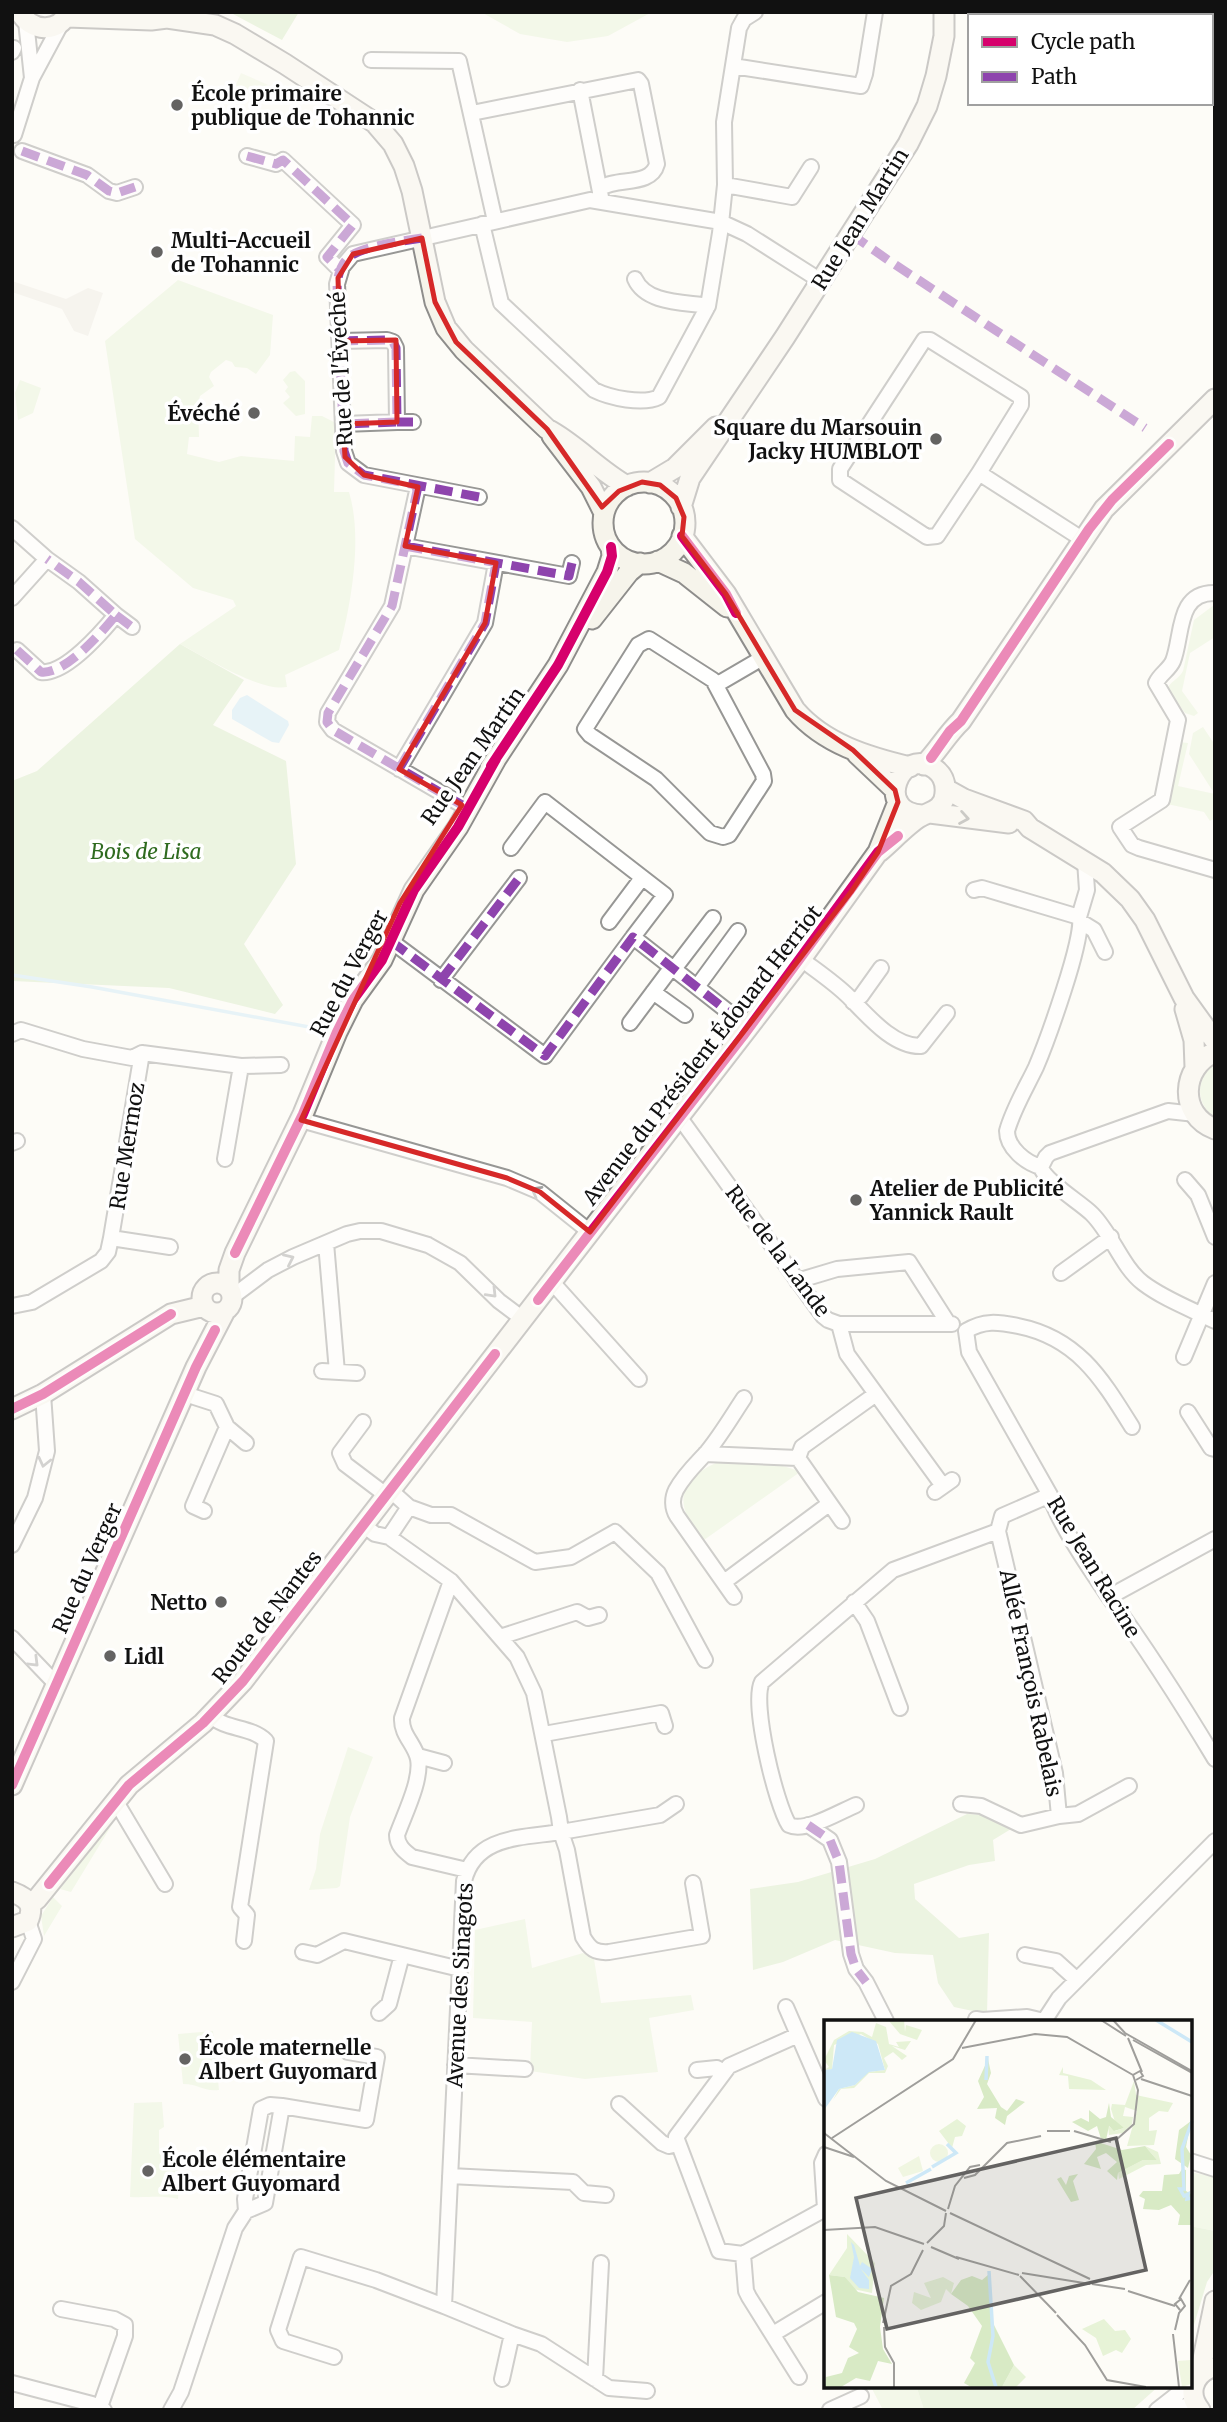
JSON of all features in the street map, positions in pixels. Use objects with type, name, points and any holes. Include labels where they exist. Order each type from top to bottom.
[{"type":"main road","name":"Rue Jean Martin","points":[[681,507],[690,478],[821,281],[919,124],[936,76],[944,36],[944,12]]},
{"type":"main road","points":[[21,15],[40,29],[48,29],[66,17],[151,20],[160,15],[206,23],[235,34],[375,123],[393,144],[404,166],[412,191],[435,302],[446,328],[464,351],[547,429],[591,487],[604,513]]},
{"type":"main road","points":[[896,796],[899,776],[940,748],[950,731],[961,722],[1112,500],[1215,399]]},
{"type":"main road","name":"Rue Jean Martin","points":[[650,483],[675,468],[735,409]]},
{"type":"main road","points":[[547,429],[562,437],[613,479],[626,486]]},
{"type":"main road","points":[[649,562],[673,551],[682,536],[684,517],[681,507],[669,491],[642,482],[626,486],[612,497],[604,513],[604,531],[611,547],[623,558],[649,562],[684,573],[736,613]]},
{"type":"main road","points":[[682,536],[726,594],[803,719],[832,740],[853,750],[917,766],[932,767],[944,783],[964,799],[1017,817],[1111,880],[1146,920],[1184,998],[1215,1041]]},
{"type":"main road","name":"Rue Jean Martin","points":[[558,665],[607,572],[612,556],[611,547]]},
{"type":"main road","name":"Rue Jean Martin","points":[[361,986],[396,911],[420,868],[462,805],[558,665],[629,572],[649,562]]},
{"type":"main road","points":[[926,814],[942,804],[944,783],[961,722]]},
{"type":"main road","points":[[853,750],[896,796],[905,811],[999,821],[1030,828]]},
{"type":"main road","name":"Rue du Verger","points":[[12,1785],[185,1394],[235,1253],[300,1120],[337,1032],[361,986],[374,973],[391,942],[414,890],[458,827],[496,759]]},
{"type":"main road","name":"Avenue du Président Édouard Herriot","points":[[878,852],[896,796]]},
{"type":"main road","name":"Avenue du Président Édouard Herriot","points":[[495,1354],[750,1028],[878,852],[926,814]]},
{"type":"main road","points":[[1184,998],[1194,1040],[1195,1068]]},
{"type":"main road","points":[[1215,1052],[1195,1068],[1188,1084],[1195,1114],[1202,1122],[1215,1129]]},
{"type":"main road","points":[[12,1409],[43,1394],[171,1314],[183,1303],[217,1298]]},
{"type":"main road","name":"Route de Nantes","points":[[24,1918],[115,1800],[144,1771],[211,1716],[243,1681],[495,1354]]},
{"type":"main road","points":[[12,1892],[25,1898],[24,1918]]},
{"type":"main road","points":[[1198,2408],[1193,2389],[1213,2327],[1215,2301]]},
{"type":"street","points":[[371,60],[459,61],[472,113],[501,303],[594,390],[647,401],[659,397],[708,306],[721,222],[724,126],[733,66],[741,23],[755,12]]},
{"type":"street","points":[[733,66],[860,86],[865,74],[876,12]]},
{"type":"street","points":[[21,15],[32,78]]},
{"type":"street","points":[[66,17],[18,102],[13,135],[21,141],[17,155],[87,175],[108,191],[117,193],[135,187]]},
{"type":"street","points":[[472,113],[638,80],[657,164],[655,170],[646,177],[607,183],[601,195]]},
{"type":"street","points":[[579,90],[601,195]]},
{"type":"street","points":[[247,156],[276,164],[283,160],[353,225],[327,257],[341,271]]},
{"type":"street","points":[[724,185],[792,197],[811,167]]},
{"type":"street","points":[[601,195],[721,222],[747,234],[821,281]]},
{"type":"street","name":"Rue de l'Évéché","points":[[480,497],[364,475],[353,467],[344,451],[337,284],[341,271],[346,260],[361,251],[590,200],[601,195]]},
{"type":"street","points":[[635,279],[638,286],[652,297],[708,306]]},
{"type":"street","points":[[930,340],[1021,397],[1021,405],[979,473],[937,537],[927,537],[840,480],[839,469],[924,341],[930,340]]},
{"type":"street","points":[[340,341],[393,342],[396,348],[397,422]]},
{"type":"street","points":[[343,424],[413,422]]},
{"type":"street","points":[[979,473],[1083,539]]},
{"type":"street","points":[[416,486],[393,606],[328,713],[327,722],[333,730],[462,805]]},
{"type":"street","points":[[12,528],[132,627]]},
{"type":"street","points":[[405,547],[569,576],[572,563]]},
{"type":"street","points":[[12,598],[47,559]]},
{"type":"street","points":[[399,769],[485,623],[496,563]]},
{"type":"street","points":[[1215,593],[1200,595],[1186,607],[1172,662],[1156,683],[1178,719],[1162,800],[1114,830],[1139,848],[1215,870]]},
{"type":"street","points":[[14,651],[41,672],[55,671],[95,640],[116,615]]},
{"type":"street","points":[[642,641],[654,641],[713,680],[716,685],[764,778],[729,835],[723,837],[710,833],[656,779],[585,729],[642,641]]},
{"type":"street","points":[[716,685],[764,657]]},
{"type":"street","points":[[391,942],[545,1056],[664,895],[545,803],[511,848]]},
{"type":"street","points":[[1085,861],[1087,890],[1071,965],[1037,1064],[1007,1131],[1007,1138],[1013,1149],[1034,1165],[1041,1167],[1047,1177],[1082,1205],[1111,1237],[1135,1275],[1144,1284],[1208,1317]]},
{"type":"street","points":[[441,980],[519,877]]},
{"type":"street","points":[[609,922],[642,878]]},
{"type":"street","points":[[1087,890],[1111,880]]},
{"type":"street","points":[[974,890],[982,888],[1080,920],[1094,930],[1105,952]]},
{"type":"street","points":[[630,1023],[713,918]]},
{"type":"street","points":[[697,987],[737,931]]},
{"type":"street","points":[[633,937],[750,1028]]},
{"type":"street","points":[[801,959],[853,1002],[863,1014],[905,1045],[920,1046],[947,1013]]},
{"type":"street","points":[[853,1002],[881,968]]},
{"type":"street","points":[[653,992],[685,1015]]},
{"type":"street","points":[[12,1034],[21,1030],[83,1048],[132,1058],[142,1054],[241,1066],[281,1065]]},
{"type":"street","name":"Rue Mermoz","points":[[12,1307],[32,1302],[101,1261],[108,1252],[142,1054]]},
{"type":"street","points":[[225,1159],[241,1066]]},
{"type":"street","points":[[1041,1167],[1050,1153],[1168,1111],[1188,1092]]},
{"type":"street","points":[[1168,1111],[1195,1114]]},
{"type":"street","name":"Rue de la Lande","points":[[680,1118],[823,1316],[839,1324],[847,1354],[944,1486]]},
{"type":"street","points":[[300,1120],[507,1178],[540,1192],[590,1232]]},
{"type":"street","points":[[1185,1180],[1198,1195],[1215,1237]]},
{"type":"street","points":[[217,1298],[326,1243],[360,1231],[381,1231],[428,1245],[460,1263],[499,1301],[523,1319]]},
{"type":"street","points":[[1061,1273],[1111,1237]]},
{"type":"street","name":"Rue Mermoz","points":[[111,1238],[170,1247]]},
{"type":"street","points":[[326,1243],[329,1372],[357,1373]]},
{"type":"street","points":[[797,1281],[836,1269],[909,1262],[948,1323]]},
{"type":"street","points":[[552,1282],[639,1379]]},
{"type":"street","points":[[1184,1357],[1208,1317],[1215,1283]]},
{"type":"street","points":[[839,1324],[948,1323],[966,1331],[978,1324],[996,1322],[1025,1327],[1054,1338],[1078,1354],[1096,1371],[1132,1427]]},
{"type":"street","name":"Rue Jean Racine","points":[[966,1331],[969,1352],[1050,1495],[1054,1510],[1180,1700],[1215,1759]]},
{"type":"street","points":[[12,1545],[35,1498],[47,1451],[43,1394]]},
{"type":"street","points":[[185,1394],[216,1404],[227,1427],[246,1443]]},
{"type":"street","points":[[798,1458],[802,1447],[876,1394]]},
{"type":"street","points":[[734,1597],[673,1510],[675,1492],[744,1398]]},
{"type":"street","points":[[1188,1412],[1211,1448],[1215,1449]]},
{"type":"street","points":[[363,1422],[340,1453],[345,1464],[409,1507],[431,1515],[451,1515],[535,1562],[571,1557],[611,1534],[618,1534],[658,1573],[705,1660]]},
{"type":"street","points":[[204,1511],[193,1506],[227,1427]]},
{"type":"street","points":[[705,1454],[798,1458]]},
{"type":"street","points":[[798,1458],[842,1521]]},
{"type":"street","points":[[856,1805],[808,1825],[793,1828],[785,1819],[765,1750],[760,1686],[853,1602],[893,1570],[998,1531],[1002,1516],[1050,1495]]},
{"type":"street","points":[[724,1581],[829,1504]]},
{"type":"street","points":[[389,1537],[409,1507]]},
{"type":"street","points":[[363,1525],[384,1538],[389,1537],[451,1581],[517,1657],[526,1673],[544,1734],[583,1937],[589,1947],[598,1953],[702,1936],[693,1883]]},
{"type":"street","name":"Allée François Rabelais","points":[[961,1804],[981,1807],[1021,1825],[1059,1816],[1055,1773],[998,1531]]},
{"type":"street","points":[[1110,1597],[1215,1539]]},
{"type":"street","points":[[451,1581],[402,1718],[407,1739],[418,1756],[419,1772],[397,1840],[404,1852],[412,1857],[467,1870]]},
{"type":"street","points":[[853,1602],[867,1621],[900,1708]]},
{"type":"street","points":[[500,1637],[577,1612],[588,1618],[599,1615]]},
{"type":"street","points":[[12,1638],[57,1685]]},
{"type":"street","points":[[544,1734],[661,1713],[665,1726]]},
{"type":"street","points":[[211,1716],[218,1723],[260,1735],[266,1741],[240,1907],[247,1915],[244,1941]]},
{"type":"street","points":[[418,1756],[444,1763]]},
{"type":"street","points":[[1059,1816],[1078,1814],[1129,1786]]},
{"type":"street","points":[[115,1800],[165,1884]]},
{"type":"street","name":"Avenue des Sinagots","points":[[444,2306],[467,1870],[479,1852],[492,1844],[660,1815],[676,1804]]},
{"type":"street","points":[[808,1825],[830,1840],[839,1862],[851,1954],[856,1969],[866,1982],[885,2020]]},
{"type":"street","points":[[1045,2020],[1059,1998],[1215,1841]]},
{"type":"street","points":[[12,1982],[34,1938],[24,1918]]},
{"type":"street","points":[[303,1952],[317,1955],[344,1941],[460,1969]]},
{"type":"street","points":[[379,2014],[389,2004],[402,1955]]},
{"type":"street","points":[[1025,1955],[1056,1961],[1077,1980]]},
{"type":"street","points":[[786,2007],[824,2094]]},
{"type":"street","points":[[976,2019],[1027,2017],[1040,2020]]},
{"type":"street","points":[[798,2035],[729,2066],[676,2137],[719,2251],[743,2254],[824,2211]]},
{"type":"street","points":[[171,2410],[181,2392],[230,2241],[246,2211],[245,2199],[261,2109],[270,2105],[282,2106],[366,2120],[377,2057],[348,2052]]},
{"type":"street","points":[[455,2065],[525,2069]]},
{"type":"street","points":[[697,2070],[717,2068],[724,2072]]},
{"type":"street","points":[[619,2104],[663,2143],[669,2146],[678,2144]]},
{"type":"street","points":[[246,2211],[265,2203],[282,2106]]},
{"type":"street","points":[[824,2158],[824,2186]]},
{"type":"street","points":[[1192,2162],[1215,2169]]},
{"type":"street","points":[[450,2176],[573,2182],[584,2193],[606,2195]]},
{"type":"street","points":[[743,2254],[746,2291],[799,2376]]},
{"type":"street","points":[[334,2357],[283,2341],[278,2330],[301,2257],[376,2280],[541,2344],[609,2388],[647,2391]]},
{"type":"street","points":[[595,2379],[601,2263]]},
{"type":"street","points":[[773,2334],[824,2303]]},
{"type":"street","points":[[12,2383],[102,2408],[125,2336],[125,2325],[114,2319],[61,2309]]},
{"type":"street","points":[[502,2379],[512,2334]]},
{"type":"street","points":[[1158,2409],[1186,2387]]},
{"type":"street","points":[[831,2410],[861,2396]]},
{"type":"street","points":[[1158,2409],[1198,2408]]},
{"type":"highlighted area","points":[[422,238],[435,302],[456,342],[547,429],[602,507],[619,491],[642,482],[660,485],[676,498],[684,517],[682,536],[726,594],[795,710],[853,750],[895,790],[898,802],[878,852],[851,892],[590,1232],[540,1192],[507,1178],[301,1120],[400,903],[462,805],[399,769],[485,623],[496,563],[405,546],[418,487],[364,475],[345,457],[343,424],[397,422],[396,340],[340,341],[338,278],[353,254]]},
{"type":"green space","points":[[225,12],[299,12],[282,40]]},
{"type":"green space","points":[[481,12],[652,12],[608,36],[567,42],[520,34]]},
{"type":"green space","points":[[241,73],[273,87],[266,102],[234,89]]},
{"type":"green space","points":[[178,280],[273,315],[270,355],[256,374],[247,368],[235,367],[232,362],[226,360],[211,372],[209,377],[214,386],[200,396],[199,437],[189,437],[187,454],[219,462],[241,456],[294,461],[295,436],[310,437],[312,416],[322,416],[336,423],[334,492],[349,492],[355,530],[354,571],[348,613],[339,650],[285,675],[287,687],[276,687],[248,679],[180,644],[236,606],[233,600],[193,588],[135,539],[105,341]]},
{"type":"green space","points":[[295,371],[305,381],[305,414],[296,416],[283,403],[290,397],[285,391],[288,387],[283,380],[290,372]]},
{"type":"green space","points":[[20,380],[41,388],[33,413],[18,420],[15,393]]},
{"type":"green space","points":[[1215,596],[1215,637],[1190,653],[1182,691],[1198,713],[1194,716],[1185,713],[1167,690],[1183,671],[1194,620],[1214,605],[1209,597]]},
{"type":"green space","name":"Bois de Lisa","points":[[180,644],[244,680],[213,725],[286,761],[296,864],[244,944],[283,1005],[275,1014],[169,988],[12,981],[12,781],[37,771]]},
{"type":"green space","points":[[1203,727],[1215,745],[1215,791],[1189,754],[1193,733]]},
{"type":"green space","points":[[1179,742],[1188,743],[1178,786],[1215,794],[1215,818],[1210,821],[1204,812],[1167,804]]},
{"type":"green space","points":[[1215,1063],[1215,1118],[1203,1105],[1200,1091],[1204,1076]]},
{"type":"green space","points":[[721,1461],[771,1464],[800,1472],[704,1540],[687,1516],[684,1494],[695,1476]]},
{"type":"green space","points":[[348,1747],[373,1757],[350,1817],[340,1886],[309,1890],[316,1869],[320,1834]]},
{"type":"green space","points":[[967,1814],[987,1815],[1011,1829],[993,1840],[995,1861],[969,1865],[914,1884],[915,1899],[959,1938],[989,1933],[987,2014],[954,2007],[938,1983],[933,1955],[895,1953],[835,1940],[783,1962],[753,1970],[750,1889],[798,1882],[875,1859]]},
{"type":"green space","points":[[107,1823],[113,1823],[71,1892],[60,1889]]},
{"type":"green space","points":[[53,1897],[62,1906],[44,1936],[41,1916]]},
{"type":"green space","points":[[525,1919],[532,1968],[583,1953],[594,1959],[601,2003],[691,1995],[694,2010],[649,2018],[658,2072],[585,2079],[530,2071],[532,2022],[473,2018],[475,1930]]},
{"type":"green space","points":[[213,2031],[219,2090],[183,2084],[178,2034]]},
{"type":"green space","points":[[162,2102],[164,2127],[159,2130],[159,2150],[173,2152],[173,2166],[180,2173],[178,2199],[130,2197],[134,2103]]},
{"type":"green space","points":[[1192,2172],[1215,2177],[1215,2231],[1192,2226]]},
{"type":"green space","points":[[1192,2226],[1215,2231],[1215,2270],[1207,2282],[1192,2331]]},
{"type":"green space","points":[[871,2387],[917,2387],[924,2410],[883,2410]]},
{"type":"green space","points":[[917,2387],[1158,2387],[1132,2410],[924,2410]]},
{"type":"shaded area","points":[[12,281],[66,299],[88,288],[103,293],[88,336],[74,331],[62,309],[12,292]]},
{"type":"water","points":[[247,695],[288,721],[289,725],[279,743],[272,742],[232,719],[232,710],[240,698]]},
{"type":"waterway","points":[[12,975],[320,1029]]},
{"type":"marked path","points":[[22,151],[87,175],[109,191],[117,193],[135,187]]},
{"type":"marked path","points":[[247,156],[276,164],[283,160],[353,225],[327,257],[340,270]]},
{"type":"marked path","points":[[851,234],[1145,428]]},
{"type":"marked path","points":[[422,238],[382,245],[353,254],[340,270],[337,284],[344,451],[348,463],[364,475],[479,497]]},
{"type":"marked path","points":[[340,341],[387,340],[393,342],[396,348],[397,422],[343,424]]},
{"type":"marked path","points":[[397,422],[413,422]]},
{"type":"marked path","points":[[416,486],[392,606],[328,713],[327,722],[333,730],[462,805]]},
{"type":"marked path","points":[[405,546],[569,576],[572,563]]},
{"type":"marked path","points":[[17,650],[41,672],[51,671],[72,660],[116,615],[79,582],[47,559]]},
{"type":"marked path","points":[[399,769],[485,623],[496,563]]},
{"type":"marked path","points":[[116,615],[132,627]]},
{"type":"marked path","points":[[441,980],[519,878]]},
{"type":"marked path","points":[[391,941],[545,1056],[633,937],[749,1028]]},
{"type":"marked path","points":[[808,1825],[830,1840],[839,1862],[851,1954],[856,1969],[866,1982]]},
{"type":"cycle path","points":[[931,758],[950,731],[961,721],[1089,529],[1112,500],[1169,444]]},
{"type":"cycle path","points":[[682,536],[726,594],[736,613]]},
{"type":"cycle path","points":[[491,766],[558,665],[607,572],[612,556],[611,547]]},
{"type":"cycle path","points":[[235,1253],[303,1114],[353,1000],[382,960],[414,890],[458,827],[496,759]]},
{"type":"cycle path","points":[[538,1300],[743,1036],[878,852],[898,836]]},
{"type":"cycle path","points":[[12,1409],[43,1394],[171,1314]]},
{"type":"cycle path","points":[[12,1785],[196,1367],[215,1330]]},
{"type":"cycle path","points":[[49,1884],[129,1785],[203,1723],[243,1681],[495,1354]]},
{"type":"place","name":"École primaire publique de Tohannic","points":[[177,105]]},
{"type":"place","name":"Multi-Accueil de Tohannic","points":[[157,252]]},
{"type":"place","name":"Évéché","points":[[254,413]]},
{"type":"place","name":"Square du Marsouin Jacky HUMBLOT","points":[[936,439]]},
{"type":"place","name":"Atelier de Publicité Yannick Rault","points":[[856,1200]]},
{"type":"place","name":"Netto","points":[[221,1602]]},
{"type":"place","name":"Lidl","points":[[110,1656]]},
{"type":"place","name":"École maternelle Albert Guyomard","points":[[185,2059]]},
{"type":"place","name":"École élémentaire Albert Guyomard","points":[[148,2171]]}]
